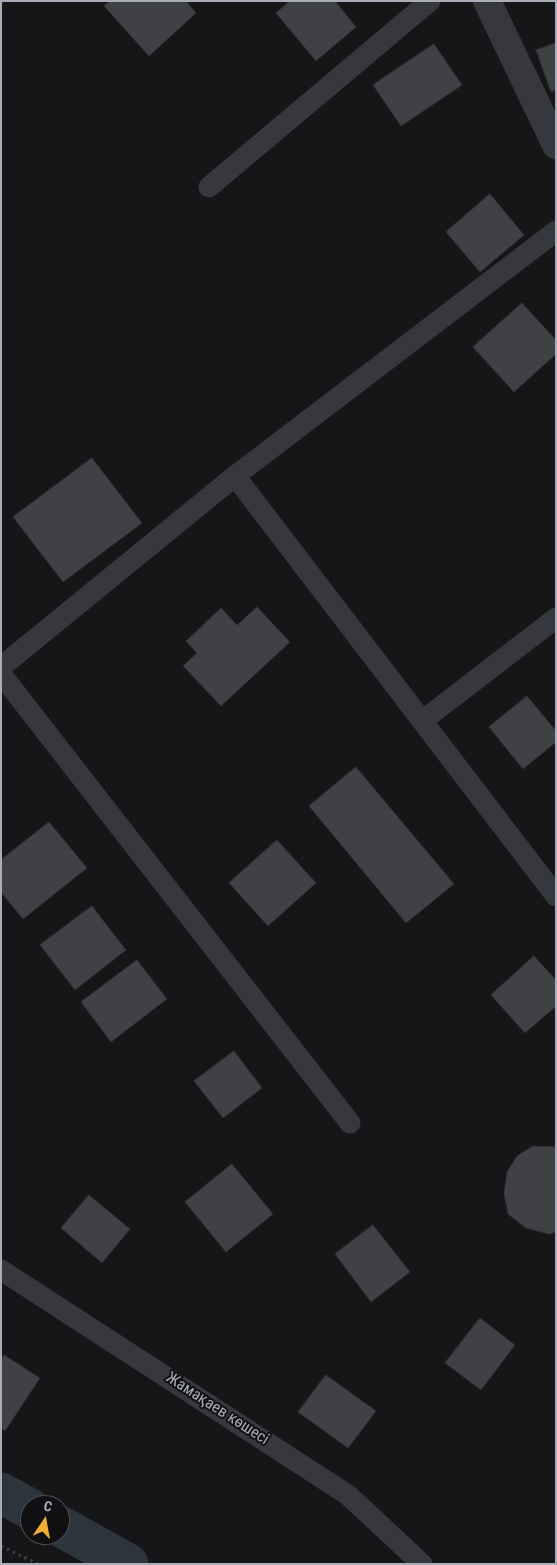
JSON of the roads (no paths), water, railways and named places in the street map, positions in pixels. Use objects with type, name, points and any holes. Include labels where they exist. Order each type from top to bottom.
[{"type":"street","points":[[209,187],[430,1]]},
{"type":"street","points":[[487,1],[556,145]]},
{"type":"street","points":[[1,667],[235,476],[556,231]]},
{"type":"street","points":[[235,476],[556,896]]},
{"type":"street","points":[[422,721],[556,618]]},
{"type":"street","points":[[1,674],[350,1123]]},
{"type":"street","name":"Жамақаев көшесі","points":[[1,1270],[348,1495],[422,1564]]},
{"type":"waterway","points":[[1,1493],[20,1503]]},
{"type":"waterway","points":[[70,1532],[128,1564]]}]
